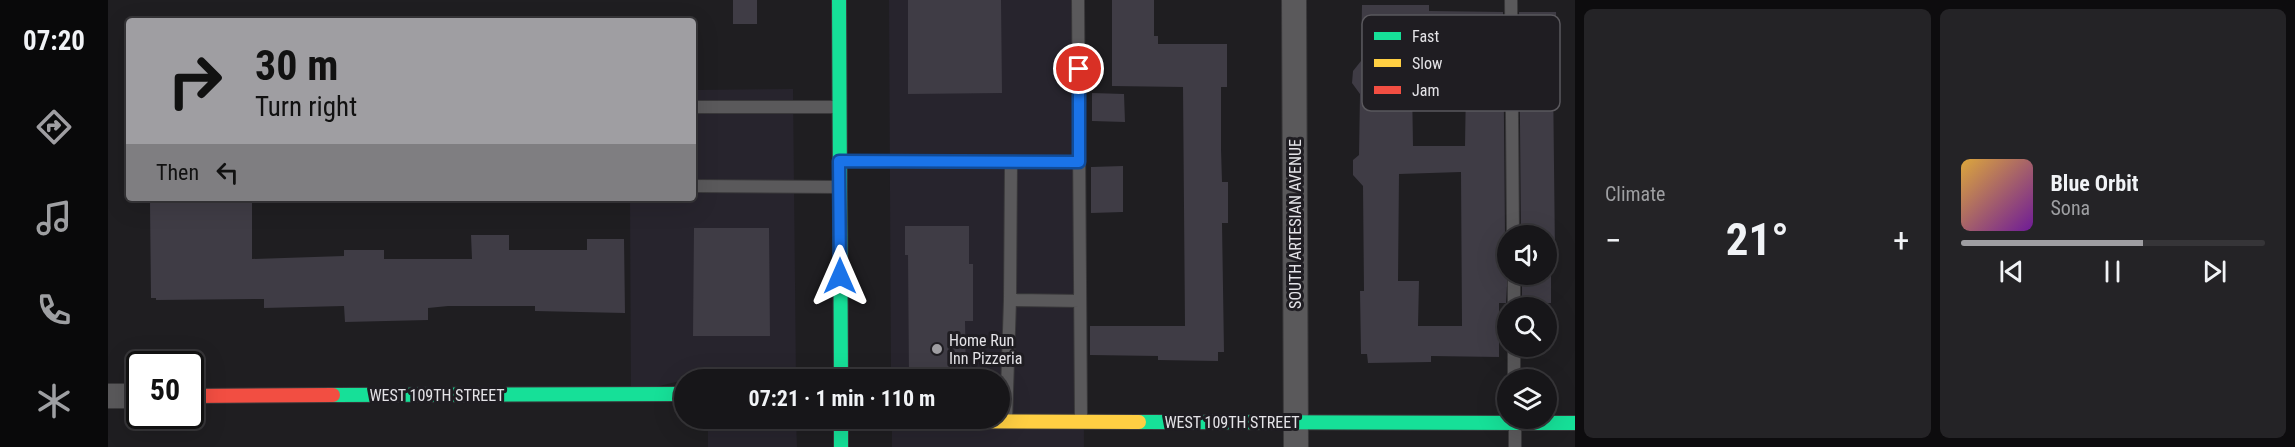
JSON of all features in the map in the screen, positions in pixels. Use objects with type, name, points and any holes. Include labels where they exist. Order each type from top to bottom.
[{"type":"street","points":[[839,0],[841,369]]},
{"type":"street","name":"SOUTH ARTESIAN AVENUE","points":[[1294,0],[1296,447]]},
{"type":"street","name":"WEST 109TH STREET","points":[[204,396],[674,394]]},
{"type":"street","points":[[108,396],[126,396]]},
{"type":"street","name":"WEST 109TH STREET","points":[[1010,422],[1497,421]]},
{"type":"street","name":"WEST 109TH STREET","points":[[1557,422],[1575,423]]},
{"type":"street","points":[[841,429],[841,447]]},
{"type":"lane","points":[[1078,0],[1081,422]]},
{"type":"lane","points":[[1511,0],[1511,15]]},
{"type":"lane","points":[[696,106],[839,106]]},
{"type":"lane","points":[[1512,111],[1513,225]]},
{"type":"lane","points":[[839,161],[1079,162]]},
{"type":"lane","points":[[1008,369],[1011,162]]},
{"type":"lane","points":[[696,186],[840,187]]},
{"type":"lane","points":[[1010,300],[1080,302]]},
{"type":"lane","points":[[1515,429],[1515,447]]},
{"type":"shaded area","points":[[889,0],[1082,0],[1084,447],[892,447],[892,429],[1010,429],[1010,369],[891,369]]},
{"type":"shaded area","points":[[793,89],[796,369],[674,369],[674,382],[631,393],[630,201],[696,201],[696,90]]},
{"type":"shaded area","points":[[708,429],[796,429],[797,447],[708,447]]},
{"type":"building","points":[[733,0],[757,0],[757,24],[733,24]]},
{"type":"building","points":[[908,0],[1001,0],[1002,93],[908,94]]},
{"type":"building","points":[[1112,0],[1154,0],[1154,36],[1158,36],[1158,44],[1227,44],[1227,87],[1221,87],[1221,149],[1222,182],[1228,182],[1228,223],[1222,223],[1224,352],[1218,352],[1218,361],[1158,360],[1158,356],[1090,355],[1090,326],[1185,326],[1183,87],[1112,86]]},
{"type":"building","points":[[1362,5],[1429,5],[1429,11],[1503,12],[1503,15],[1362,15],[1362,111],[1412,111],[1413,146],[1465,146],[1466,111],[1504,111],[1505,225],[1497,225],[1497,285],[1507,285],[1506,297],[1497,297],[1497,357],[1431,356],[1431,362],[1368,363],[1367,354],[1361,354],[1360,291],[1364,291],[1363,186],[1353,175],[1353,160],[1359,155],[1360,94],[1352,83],[1353,71],[1361,61]],"holes":[[[1461,172],[1462,326],[1418,326],[1419,281],[1398,281],[1399,174]]]},
{"type":"building","points":[[1519,12],[1556,12],[1556,15],[1519,15]]},
{"type":"building","points":[[1092,93],[1124,94],[1125,122],[1092,121]]},
{"type":"building","points":[[1520,111],[1553,111],[1555,225],[1521,225]]},
{"type":"building","points":[[1123,166],[1123,212],[1091,213],[1091,167]]},
{"type":"building","points":[[252,202],[252,259],[344,256],[344,250],[384,250],[384,259],[472,259],[471,235],[509,235],[509,250],[587,250],[587,239],[624,239],[625,313],[535,311],[535,306],[448,306],[428,308],[428,320],[345,322],[344,306],[264,308],[264,299],[156,300],[156,298],[151,298],[150,203]]},
{"type":"building","name":"Home Run Inn Pizzeria","points":[[905,226],[969,226],[969,264],[973,264],[973,321],[965,321],[966,369],[909,369],[908,255],[905,255]]},
{"type":"building","points":[[694,228],[769,228],[770,336],[693,336]]},
{"type":"building","points":[[1522,285],[1551,285],[1551,297],[1522,297]]},
{"type":"traffic: fast","points":[[839,0],[841,369]]},
{"type":"traffic: fast","points":[[333,395],[674,394]]},
{"type":"traffic: fast","points":[[1139,422],[1575,423]]},
{"type":"traffic: fast","points":[[841,429],[841,447]]},
{"type":"traffic: slow","points":[[1010,421],[1139,422]]},
{"type":"traffic: jam","points":[[204,396],[333,395]]},
{"type":"place","name":"Home Run Inn Pizzeria","points":[[937,349]]},
{"type":"route","points":[[840,276],[839,161],[1079,162],[1079,69]]}]
